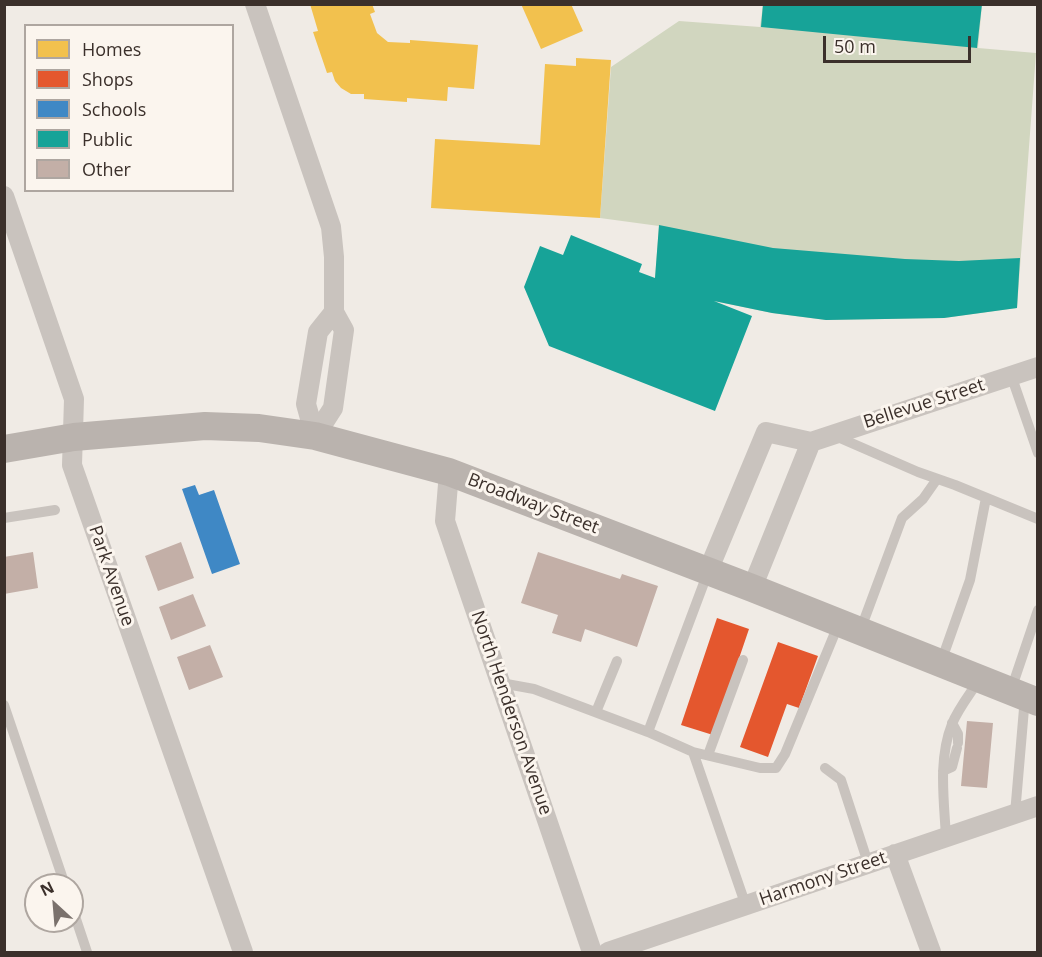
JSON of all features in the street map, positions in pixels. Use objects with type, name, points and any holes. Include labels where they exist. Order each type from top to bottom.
[{"type":"main road","name":"Broadway Street","points":[[4,448],[74,437],[206,426],[259,428],[315,436],[449,472],[752,588],[1024,696]]},
{"type":"street","points":[[255,4],[331,227],[334,257],[334,312],[344,330],[333,408],[315,436]]},
{"type":"street","name":"Park Avenue","points":[[4,196],[74,399],[72,465],[243,952]]},
{"type":"street","points":[[315,436],[306,404],[318,332],[334,312]]},
{"type":"street","name":"Bellevue Street","points":[[811,442],[1038,366]]},
{"type":"street","points":[[708,571],[766,432],[811,442],[752,588]]},
{"type":"street","name":"North Henderson Avenue","points":[[449,472],[446,521],[592,952]]},
{"type":"street","name":"Harmony Street","points":[[608,952],[1038,806]]},
{"type":"street","points":[[895,854],[932,952]]},
{"type":"lane","points":[[1011,375],[1038,453]]},
{"type":"lane","points":[[832,435],[1038,519]]},
{"type":"lane","points":[[501,683],[534,689],[648,732],[693,752],[760,768],[776,768],[902,518],[923,499],[936,479]]},
{"type":"lane","points":[[940,664],[970,580],[986,498]]},
{"type":"lane","points":[[4,518],[54,510]]},
{"type":"lane","points":[[648,732],[708,571]]},
{"type":"lane","points":[[1015,814],[1024,696],[1038,610]]},
{"type":"lane","points":[[708,755],[743,660]]},
{"type":"lane","points":[[596,712],[617,661]]},
{"type":"lane","points":[[946,837],[943,771],[946,742],[952,723],[979,680]]},
{"type":"lane","points":[[4,705],[61,873]]},
{"type":"lane","points":[[943,771],[952,767],[958,745],[958,734],[952,723]]},
{"type":"lane","points":[[693,752],[746,906]]},
{"type":"lane","points":[[825,768],[841,780],[868,863]]},
{"type":"lane","points":[[81,933],[87,952]]},
{"type":"green space","points":[[763,5],[982,5],[978,48],[1036,53],[1017,308],[944,318],[826,320],[772,313],[714,301],[655,278],[659,226],[600,218],[611,67],[679,21],[760,27]]},
{"type":"building: Homes","points":[[310,4],[372,4],[375,12],[370,14],[377,33],[388,42],[410,43],[410,40],[478,45],[474,89],[448,87],[447,101],[407,98],[407,102],[364,99],[364,94],[351,94],[341,88],[332,72],[327,73],[313,32],[318,31]]},
{"type":"building: Homes","points":[[521,4],[571,4],[583,31],[541,49]]},
{"type":"building: Homes","points":[[576,58],[611,60],[600,218],[431,208],[435,139],[540,145],[545,64],[576,66]]},
{"type":"building: Shops","points":[[717,618],[749,629],[713,735],[681,725]]},
{"type":"building: Shops","points":[[778,642],[818,656],[799,708],[787,704],[768,757],[740,747]]},
{"type":"building: Schools","points":[[195,485],[199,495],[214,490],[240,564],[212,574],[182,489]]},
{"type":"building: Public","points":[[763,4],[982,4],[977,48],[761,27]]},
{"type":"building: Public","points":[[659,225],[773,248],[905,259],[959,261],[1020,258],[1017,308],[944,318],[826,320],[772,313],[714,301],[752,316],[715,411],[549,346],[524,287],[540,246],[563,255],[571,235],[642,264],[639,272],[655,278]]},
{"type":"building: Other","points":[[181,542],[194,578],[158,591],[145,556]]},
{"type":"building: Other","points":[[33,552],[38,588],[4,594],[4,557]]},
{"type":"building: Other","points":[[538,552],[620,579],[622,574],[658,586],[637,647],[585,629],[581,642],[552,633],[558,615],[521,603]]},
{"type":"building: Other","points":[[193,594],[206,626],[171,640],[159,607]]},
{"type":"building: Other","points":[[210,645],[223,677],[189,690],[177,657]]},
{"type":"building: Other","points":[[967,721],[993,723],[987,788],[961,786]]}]
